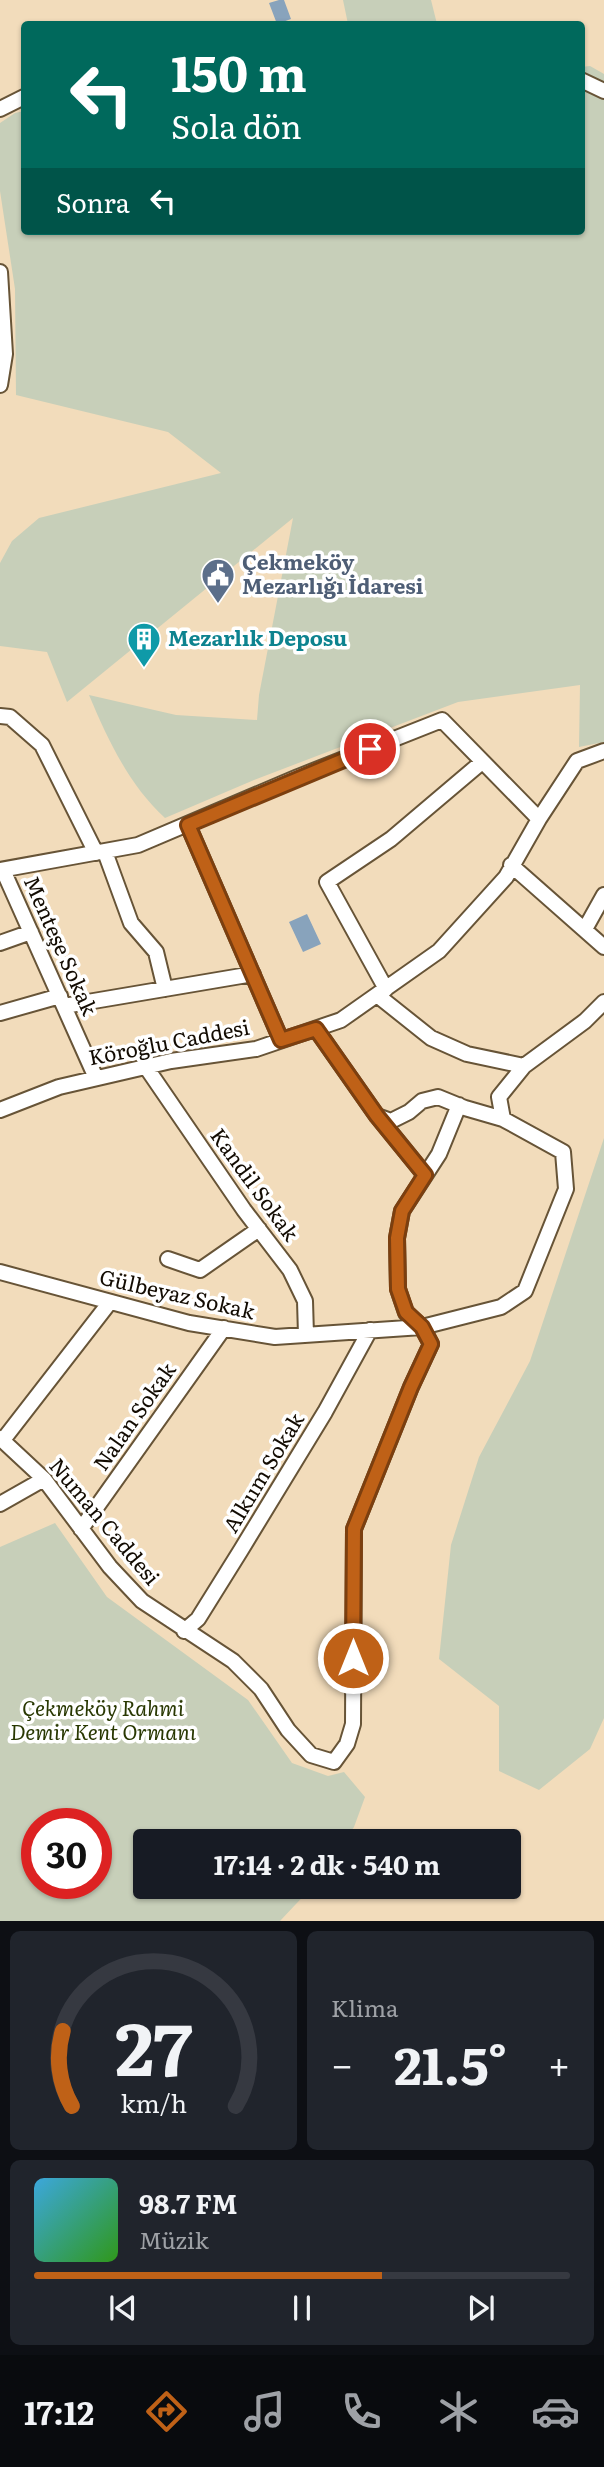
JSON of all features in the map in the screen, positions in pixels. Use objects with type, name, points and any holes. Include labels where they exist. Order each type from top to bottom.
[{"type":"street","points":[[585,81],[604,90]]},
{"type":"street","points":[[0,109],[21,98]]},
{"type":"street","points":[[0,272],[5,354],[0,385]]},
{"type":"street","points":[[0,716],[10,717],[42,745],[100,852],[131,923],[156,952],[165,989]]},
{"type":"street","points":[[1,870],[138,845],[442,720],[539,820]]},
{"type":"street","name":"Köroğlu Caddesi","points":[[0,1110],[60,1087],[146,1067],[256,1049],[341,1020],[439,951],[506,877],[577,761],[604,751]]},
{"type":"street","points":[[482,762],[391,839],[327,882],[381,992],[431,1038],[467,1055],[524,1066]]},
{"type":"street","points":[[188,825],[281,1040]]},
{"type":"street","points":[[511,865],[604,947]]},
{"type":"street","name":"Menteşe Sokak","points":[[1,870],[96,1078]]},
{"type":"street","points":[[585,929],[604,895]]},
{"type":"street","points":[[0,943],[31,932]]},
{"type":"street","points":[[0,1013],[62,1001],[165,989],[253,974]]},
{"type":"street","points":[[377,1116],[391,1121],[422,1101],[438,1097],[503,1119],[499,1097],[524,1066],[585,1021],[604,1002]]},
{"type":"street","points":[[316,1029],[377,1116],[425,1175]]},
{"type":"street","name":"Kandil Sokak","points":[[146,1067],[290,1270],[305,1301],[306,1335]]},
{"type":"street","points":[[422,1327],[406,1312],[398,1289],[397,1238],[402,1211],[439,1154],[459,1105]]},
{"type":"street","name":"Gülbeyaz Sokak","points":[[2,1276],[189,1323],[275,1337],[422,1327],[501,1307],[525,1291],[566,1189],[563,1152],[503,1119]]},
{"type":"street","points":[[168,1259],[200,1270],[259,1229]]},
{"type":"street","points":[[1,1439],[110,1302]]},
{"type":"street","name":"Numan Caddesi","points":[[1,1439],[44,1479],[110,1567],[142,1601],[233,1661],[261,1689],[288,1730],[311,1755],[334,1762],[347,1744],[353,1724],[354,1529],[431,1344],[422,1327]]},
{"type":"street","name":"Nalan Sokak","points":[[81,1529],[224,1328]]},
{"type":"street","name":"Alkıım Sokak","points":[[184,1631],[198,1619],[241,1550],[325,1412],[370,1330]]},
{"type":"street","points":[[0,1504],[44,1479]]},
{"type":"green space","points":[[343,0],[431,0],[436,21],[347,21]]},
{"type":"green space","points":[[590,66],[604,74],[604,742],[579,747],[580,685],[458,702],[254,780],[165,818],[130,776],[89,695],[176,715],[257,720],[259,695],[293,518],[67,702],[47,652],[0,646],[0,563],[12,541],[39,518],[221,473],[168,432],[16,395],[15,289],[0,191],[0,123],[21,112],[21,235],[585,235],[585,67]]},
{"type":"green space","points":[[604,1138],[604,1718],[590,1749],[539,1790],[499,1771],[499,1706],[439,1659],[451,1545],[479,1457],[530,1361]]},
{"type":"green space","name":"Çekmeköy Rahmi Demir Kent Ormanı","points":[[55,1523],[107,1597],[248,1700],[292,1763],[328,1776],[344,1772],[365,1797],[353,1829],[133,1829],[133,1899],[301,1899],[280,1921],[0,1921],[0,1547]]},
{"type":"water","points":[[284,0],[291,19],[276,21],[269,3]]},
{"type":"water","points":[[307,914],[321,944],[303,952],[289,922]]},
{"type":"place","name":"Çekmeköy Mezarlığı İdaresi","points":[[218,605]]},
{"type":"place","name":"Mezarlık Deposu","points":[[144,669]]},
{"type":"route","points":[[353,1658],[354,1529],[431,1344],[422,1327],[406,1312],[398,1289],[397,1238],[402,1211],[425,1175],[377,1116],[316,1029],[281,1040],[188,825],[370,749]]}]
